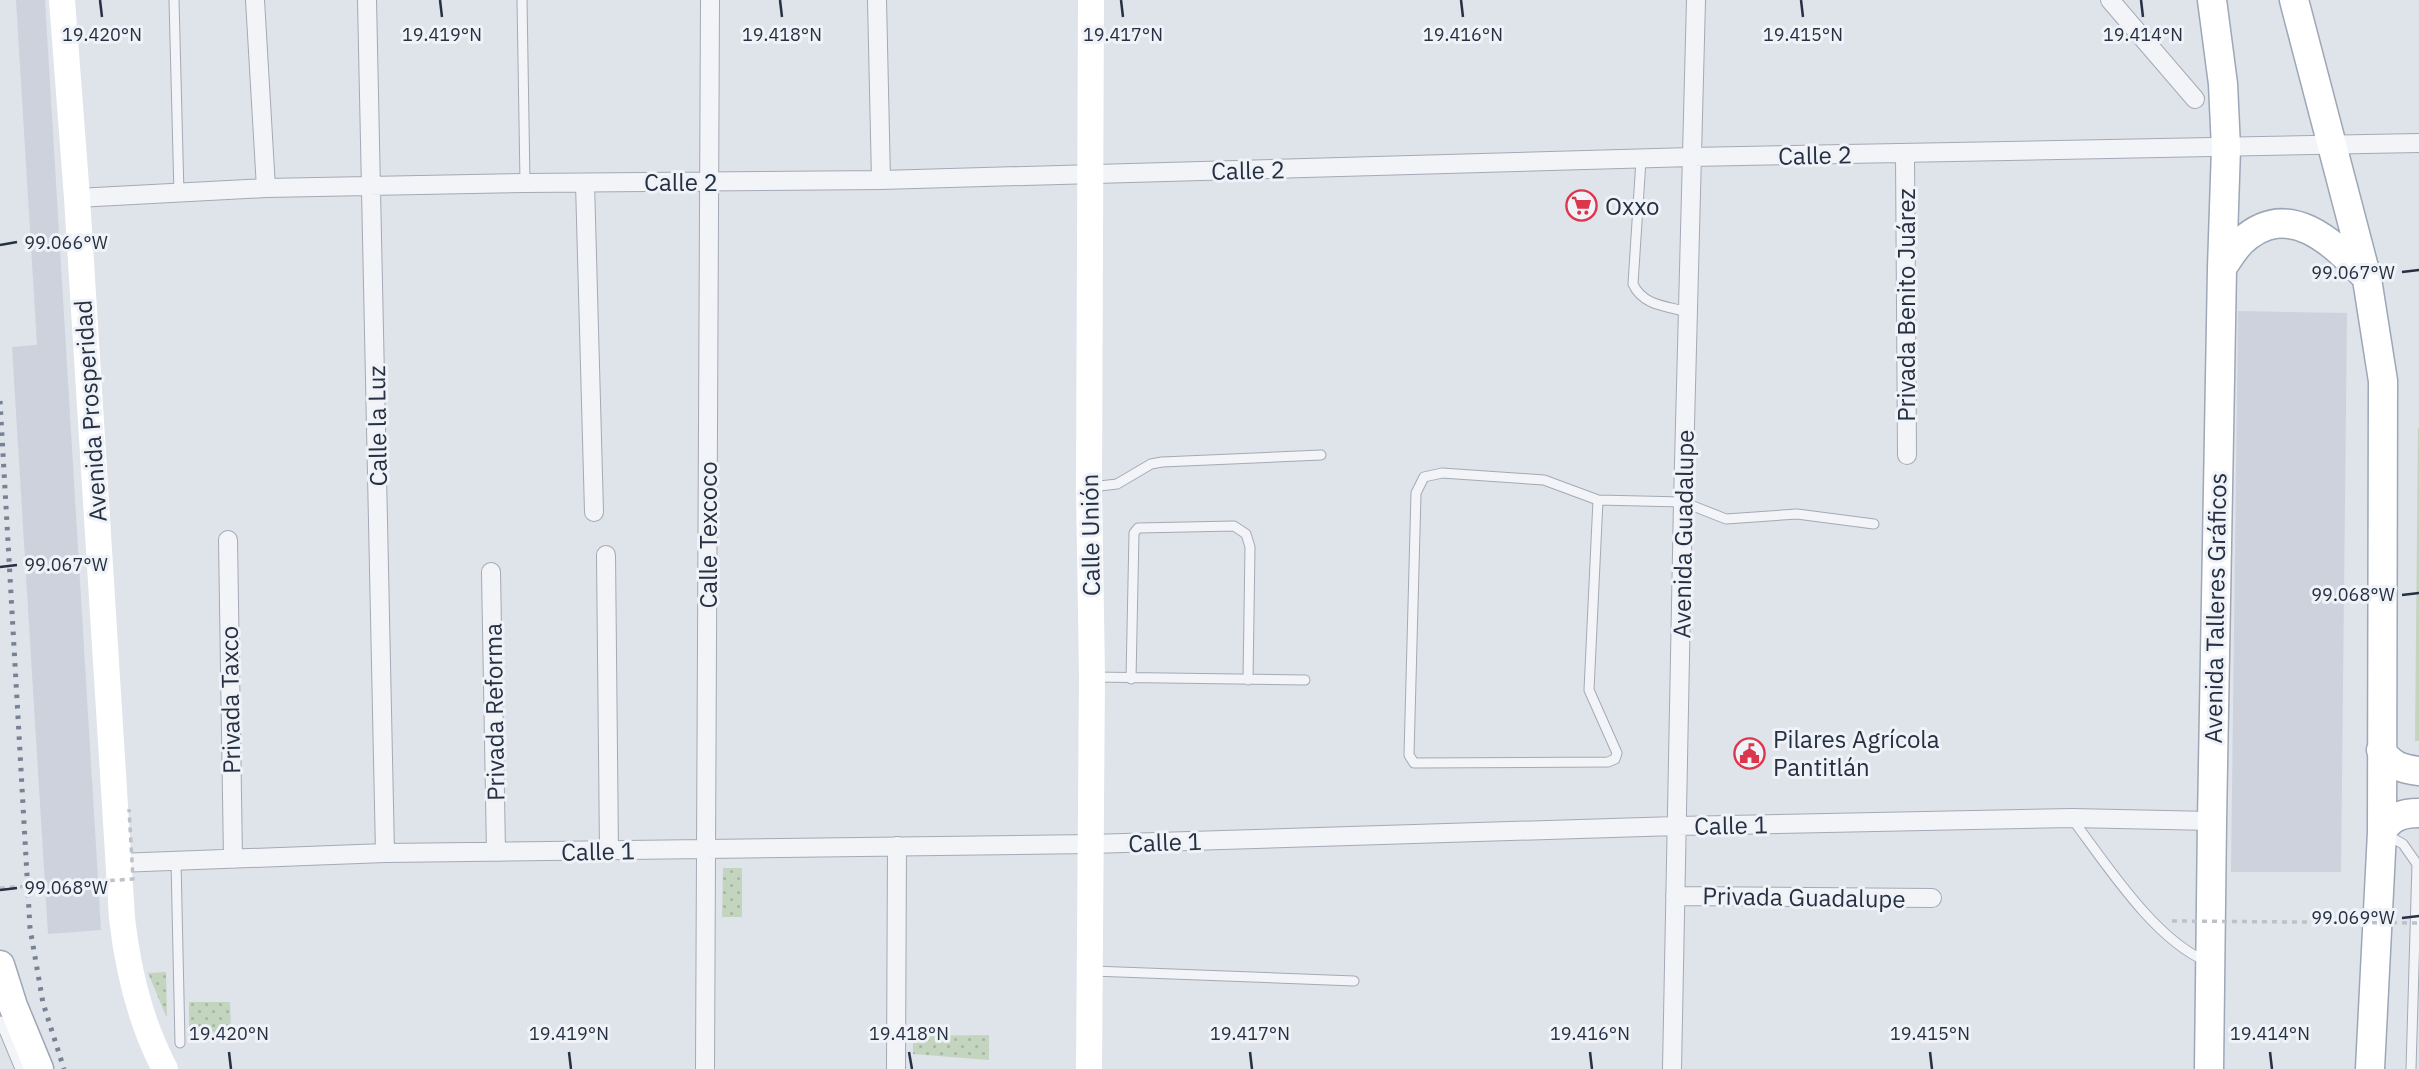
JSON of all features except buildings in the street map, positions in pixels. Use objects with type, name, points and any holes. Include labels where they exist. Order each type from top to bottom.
[{"type":"main road","name":"Avenida Talleres Gráficos","points":[[2209,1069],[2211,821],[2226,148],[2223,84],[2212,0]]},
{"type":"main road","points":[[2294,0],[2367,279],[2383,381],[2385,430],[2382,832],[2370,1069]]},
{"type":"main road","points":[[2222,268],[2241,242],[2256,231],[2275,225],[2292,224],[2312,230],[2328,241],[2367,279]]},
{"type":"main road","points":[[2381,750],[2387,760],[2396,767],[2419,771]]},
{"type":"main road","points":[[2382,832],[2387,822],[2397,817],[2419,813]]},
{"type":"main road","points":[[0,965],[39,1069]]},
{"type":"street","name":"Avenida Prosperidad","points":[[62,0],[125,940],[143,1018],[165,1069]]},
{"type":"street","points":[[254,0],[266,188]]},
{"type":"street","name":"Calle la Luz","points":[[367,0],[385,853]]},
{"type":"street","name":"Calle Texcoco","points":[[705,1069],[710,0]]},
{"type":"street","points":[[877,0],[881,180]]},
{"type":"street","name":"Calle Unión","points":[[1088,1069],[1092,677],[1089,488],[1091,0]]},
{"type":"street","name":"Avenida Guadalupe","points":[[1672,1069],[1696,0]]},
{"type":"street","points":[[2110,0],[2195,99]]},
{"type":"street","name":"Calle 2","points":[[77,198],[266,188],[881,180],[1691,157],[2419,143]]},
{"type":"street","name":"Privada Benito Juárez","points":[[1905,154],[1907,455]]},
{"type":"street","points":[[585,183],[594,512]]},
{"type":"street","name":"Privada Taxco","points":[[228,540],[233,859]]},
{"type":"street","points":[[606,555],[609,851]]},
{"type":"street","name":"Privada Reforma","points":[[491,572],[496,852]]},
{"type":"street","name":"Calle 1","points":[[118,863],[385,853],[1091,844],[1676,826],[2073,818],[2211,821]]},
{"type":"street","points":[[896,1069],[897,846]]},
{"type":"street","name":"Privada Guadalupe","points":[[1675,896],[1932,898]]},
{"type":"lane","points":[[174,0],[179,194]]},
{"type":"lane","points":[[522,0],[525,183]]},
{"type":"lane","points":[[1641,160],[1633,284],[1638,295],[1647,301],[1688,312]]},
{"type":"lane","points":[[1089,488],[1117,484],[1151,464],[1162,462],[1321,455]]},
{"type":"lane","points":[[1598,500],[1589,690],[1617,752],[1615,759],[1608,762],[1414,763],[1409,755],[1416,492],[1424,477],[1441,473],[1544,480],[1598,500],[1683,502],[1726,519],[1797,514],[1874,524]]},
{"type":"lane","points":[[1131,679],[1134,533],[1138,528],[1234,527],[1245,534],[1250,547],[1248,680]]},
{"type":"lane","points":[[1092,677],[1306,680]]},
{"type":"lane","points":[[2073,818],[2139,907],[2190,955],[2211,964]]},
{"type":"lane","points":[[2382,832],[2403,844],[2418,866],[2411,1069]]},
{"type":"lane","points":[[176,861],[180,1043]]},
{"type":"lane","points":[[1089,971],[1353,981]]},
{"type":"lane","points":[[0,1021],[20,1069]]},
{"type":"path","points":[[0,888],[133,879],[129,809]]},
{"type":"path","points":[[2172,921],[2419,923]]},
{"type":"shaded area","points":[[16,0],[45,0],[101,930],[48,934],[12,347],[37,345]]},
{"type":"shaded area","points":[[2238,311],[2347,313],[2341,872],[2231,872]]},
{"type":"green space","points":[[2418,428],[2419,741],[2415,741]]},
{"type":"green space","points":[[723,868],[742,868],[742,917],[722,917]]},
{"type":"green space","points":[[166,972],[167,1016],[148,973]]},
{"type":"green space","points":[[189,1002],[230,1002],[231,1032],[189,1033]]},
{"type":"green space","points":[[989,1035],[989,1060],[913,1054],[913,1036]]},
{"type":"railway","points":[[0,401],[30,928],[43,1003],[64,1069]]},
{"type":"place","name":"Oxxo","points":[[1582,206]]},
{"type":"place","name":"Pilares Agrícola Pantitlán","points":[[1750,753]]}]
